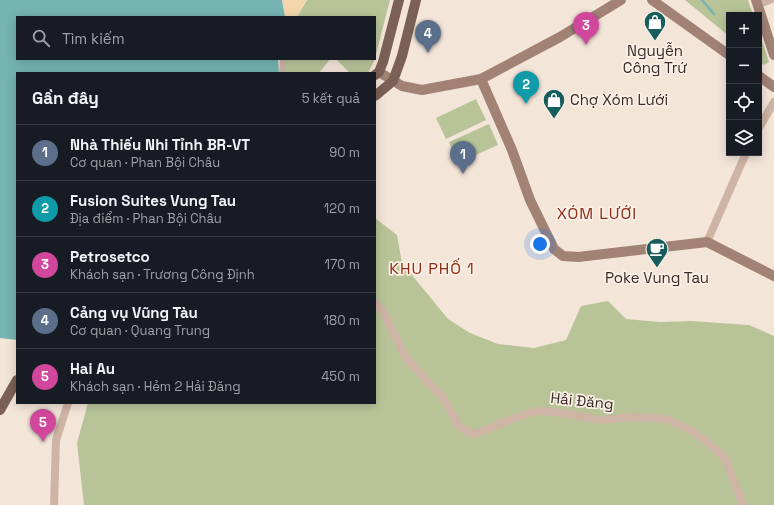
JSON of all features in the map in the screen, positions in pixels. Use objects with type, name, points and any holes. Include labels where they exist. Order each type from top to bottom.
[{"type":"main road","points":[[399,0],[377,74],[402,86],[422,90],[481,79],[560,37],[622,0]]},
{"type":"main road","points":[[376,95],[393,81],[402,56],[416,0]]},
{"type":"main road","points":[[652,0],[726,53]]},
{"type":"main road","points":[[757,2],[774,55]]},
{"type":"main road","points":[[762,78],[774,87]]},
{"type":"main road","points":[[481,79],[512,150],[530,200],[554,249],[563,256],[578,257],[707,242],[774,276]]},
{"type":"main road","points":[[0,410],[16,382]]},
{"type":"street","points":[[757,2],[770,0]]},
{"type":"street","points":[[282,72],[283,60]]},
{"type":"street","points":[[762,123],[774,102]]},
{"type":"street","points":[[707,242],[745,156]]},
{"type":"street","name":"Hải Đăng","points":[[376,303],[383,311],[406,358],[442,397],[459,426],[469,433],[477,433],[514,418],[537,411],[555,412],[601,420],[635,417],[666,419],[691,431],[709,443],[726,460],[743,505]]},
{"type":"street","points":[[54,505],[56,440],[68,404]]},
{"type":"green space","points":[[307,0],[390,0],[376,54],[376,16],[298,16]]},
{"type":"green space","points":[[685,0],[748,0],[752,12],[726,12],[726,34]]},
{"type":"green space","points":[[762,41],[769,62],[764,65],[762,63]]},
{"type":"green space","points":[[283,60],[329,60],[320,72],[285,72]]},
{"type":"green space","points":[[337,60],[374,60],[368,72],[349,72]]},
{"type":"green space","points":[[476,99],[486,120],[446,139],[436,118]]},
{"type":"green space","points":[[489,124],[498,145],[458,163],[449,142]]},
{"type":"green space","points":[[376,219],[397,235],[402,263],[448,319],[470,333],[498,344],[534,348],[566,340],[581,306],[608,301],[626,319],[660,322],[691,321],[749,325],[774,336],[774,505],[84,505],[77,443],[88,404],[376,404]]},
{"type":"sand","points":[[282,0],[306,0],[298,16],[285,16]]},
{"type":"water","points":[[0,0],[282,0],[285,16],[16,16],[16,60],[278,60],[279,72],[16,72],[16,340],[0,338]]},
{"type":"waterway","points":[[702,0],[714,14]]},
{"type":"place","name":"Nguyễn Công Trứ","points":[[655,42]]},
{"type":"place","name":"Petrosetco","points":[[586,45]]},
{"type":"place","name":"Cảng vụ Vũng Tàu","points":[[428,53]]},
{"type":"place","name":"Fusion Suites Vung Tau","points":[[526,104]]},
{"type":"place","name":"Chợ Xóm Lưới","points":[[554,120]]},
{"type":"place","name":"Nhà Thiếu Nhi Tỉnh BR-VT","points":[[463,174]]},
{"type":"place","name":"Poke Vung Tau","points":[[657,268]]},
{"type":"place","name":"Hai Au","points":[[43,442]]},
{"type":"district","name":"XÓM LƯỚI","points":[[597,213]]},
{"type":"district","name":"KHU PHỐ 1","points":[[432,268]]}]
